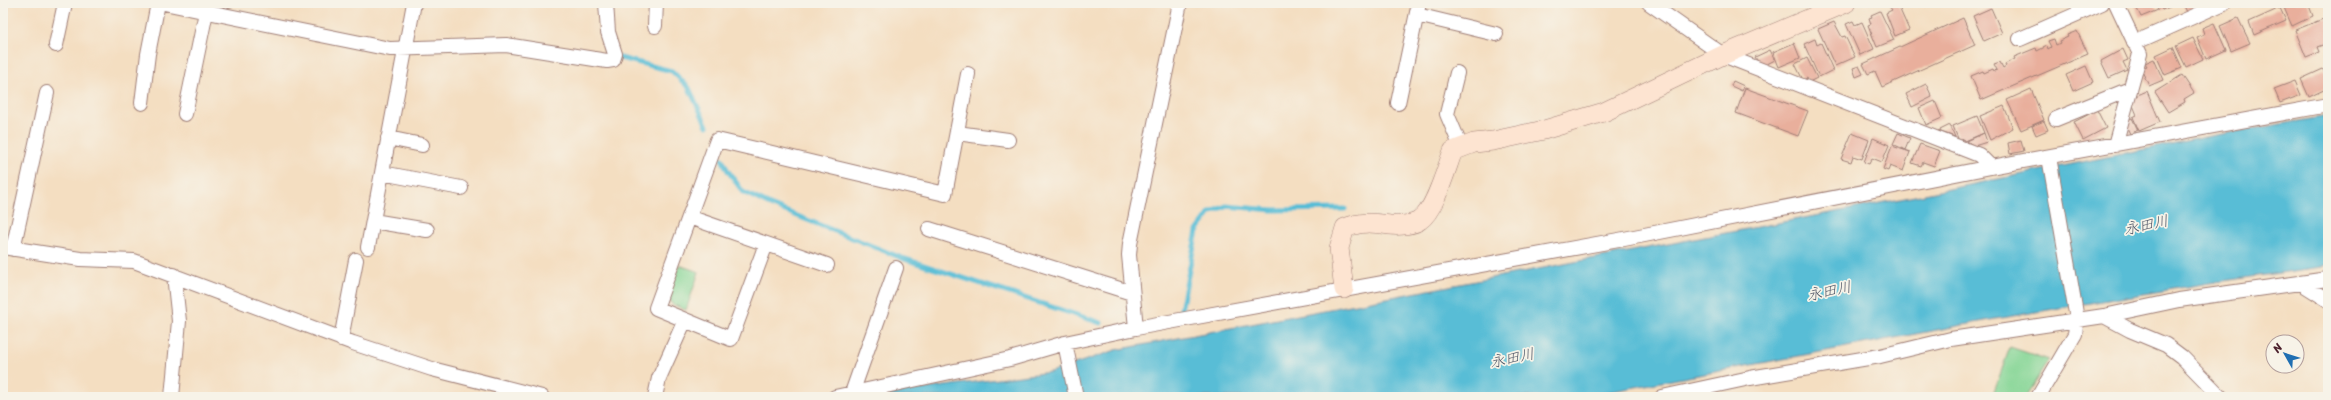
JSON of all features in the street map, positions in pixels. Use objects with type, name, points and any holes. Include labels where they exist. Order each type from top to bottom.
[{"type":"street","points":[[56,45],[65,3]]},
{"type":"street","points":[[142,103],[148,54],[158,3]]},
{"type":"street","points":[[164,3],[390,49],[506,45],[607,61],[613,60],[615,54],[608,32],[606,3]]},
{"type":"street","points":[[368,247],[404,48],[414,3]]},
{"type":"street","points":[[655,26],[656,3]]},
{"type":"street","points":[[1136,328],[1129,255],[1130,244],[1180,3]]},
{"type":"street","points":[[1649,3],[1722,56],[1979,155],[1991,167]]},
{"type":"street","points":[[1344,289],[1339,248],[1346,228],[1354,224],[1368,222],[1395,226],[1420,221],[1430,210],[1453,151],[1474,143],[1493,141],[1544,130],[1604,112],[1722,56],[1846,3]]},
{"type":"street","points":[[2020,39],[2102,3]]},
{"type":"street","points":[[2115,146],[2140,54],[2116,3]]},
{"type":"street","points":[[2134,43],[2224,3]]},
{"type":"street","points":[[1398,103],[1418,9],[1496,34]]},
{"type":"street","points":[[185,114],[206,12]]},
{"type":"street","points":[[1457,72],[1447,114],[1461,147]]},
{"type":"street","points":[[766,244],[730,339],[656,308],[717,140],[946,194],[968,74]]},
{"type":"street","points":[[2056,120],[2130,89]]},
{"type":"street","points":[[47,93],[8,248],[80,259],[134,261],[341,339],[432,369],[542,397]]},
{"type":"street","points":[[835,397],[1010,359],[1065,343],[1136,328],[1624,238],[1991,167],[2050,159],[2328,105]]},
{"type":"street","points":[[957,133],[1008,140]]},
{"type":"street","points":[[388,138],[422,144]]},
{"type":"street","points":[[2038,397],[2075,334],[2076,316],[2050,159]]},
{"type":"street","points":[[382,174],[461,188]]},
{"type":"street","points":[[689,217],[827,265]]},
{"type":"street","points":[[373,221],[427,230]]},
{"type":"street","points":[[929,229],[1132,293]]},
{"type":"street","points":[[341,339],[356,260]]},
{"type":"street","points":[[852,394],[896,268]]},
{"type":"street","points":[[172,397],[179,321],[174,275]]},
{"type":"street","points":[[1662,397],[1750,378],[1880,356],[1951,339],[2076,316],[2104,316],[2187,298],[2328,279]]},
{"type":"street","points":[[2301,283],[2328,300]]},
{"type":"street","points":[[2104,316],[2130,330],[2166,345],[2182,357],[2221,397]]},
{"type":"street","points":[[655,397],[660,378],[685,320]]},
{"type":"street","points":[[1065,343],[1076,397]]},
{"type":"green space","points":[[679,265],[699,272],[686,310],[672,304],[668,297]]},
{"type":"green space","points":[[2010,347],[2049,360],[2025,397],[1997,397],[1993,394]]},
{"type":"water","name":"永田川","points":[[2328,116],[2328,266],[2209,283],[1995,319],[1582,397],[886,397],[899,392],[1051,372],[1116,350],[1851,209],[2215,135]]},
{"type":"building","points":[[1897,3],[1909,30],[1895,36],[1886,13],[1892,10],[1889,6]]},
{"type":"building","points":[[2134,3],[2155,3],[2158,10],[2141,17]]},
{"type":"building","points":[[2159,3],[2180,3],[2162,10]]},
{"type":"building","points":[[2192,3],[2194,9],[2187,12],[2183,4]]},
{"type":"building","points":[[2282,3],[2308,3],[2313,16],[2292,26]]},
{"type":"building","points":[[1991,8],[2002,33],[1984,41],[1973,16]]},
{"type":"building","points":[[2280,8],[2286,21],[2254,35],[2249,22]]},
{"type":"building","points":[[1880,11],[1894,40],[1877,47],[1868,25],[1871,24],[1869,18],[1872,17],[1871,15]]},
{"type":"building","points":[[2328,17],[2328,43],[2317,47],[2319,52],[2306,57],[2295,30]]},
{"type":"building","points":[[1963,18],[1975,45],[1882,87],[1875,71],[1868,74],[1863,64]]},
{"type":"building","points":[[2238,18],[2250,43],[2231,51],[2220,26]]},
{"type":"building","points":[[1853,21],[1855,25],[1862,22],[1874,49],[1860,55],[1846,24]]},
{"type":"building","points":[[1834,22],[1842,37],[1845,36],[1855,57],[1835,66],[1818,29]]},
{"type":"building","points":[[2214,23],[2226,50],[2206,59],[2197,37],[2204,34],[2202,28]]},
{"type":"building","points":[[2077,31],[2088,54],[1981,100],[1971,76],[1983,71],[1984,73],[1993,69],[1994,71],[1997,70],[1994,64],[2000,62],[2003,68],[2006,66],[2005,64],[2015,59],[2014,57],[2036,48],[2037,51],[2047,46],[2048,49],[2051,47],[2048,41],[2054,39],[2056,45],[2060,43],[2059,41],[2068,37],[2067,35]]},
{"type":"building","points":[[2193,38],[2203,59],[2186,67],[2176,46]]},
{"type":"building","points":[[1815,39],[1817,45],[1821,43],[1833,70],[1819,77],[1804,44]]},
{"type":"building","points":[[1794,43],[1800,58],[1779,67],[1773,52]]},
{"type":"building","points":[[2173,47],[2182,68],[2165,75],[2156,55]]},
{"type":"building","points":[[2123,49],[2128,60],[2123,62],[2127,70],[2109,78],[2101,61]]},
{"type":"building","points":[[1770,50],[1775,60],[1763,66],[1755,57]]},
{"type":"building","points":[[1807,58],[1817,78],[1809,82],[1807,78],[1803,80],[1795,64]]},
{"type":"building","points":[[2154,59],[2163,80],[2149,86],[2141,69],[2147,66],[2145,63]]},
{"type":"building","points":[[1859,66],[1863,74],[1856,77],[1853,68]]},
{"type":"building","points":[[2086,66],[2093,82],[2073,91],[2066,75]]},
{"type":"building","points":[[2323,69],[2328,80],[2328,88],[2309,97],[2301,79]]},
{"type":"building","points":[[2182,75],[2194,93],[2184,99],[2185,102],[2168,112],[2155,92]]},
{"type":"building","points":[[1733,81],[1744,86],[1742,91],[1731,86]]},
{"type":"building","points":[[2295,81],[2301,95],[2280,103],[2274,89]]},
{"type":"building","points":[[1926,84],[1932,97],[1912,107],[1906,94]]},
{"type":"building","points":[[1745,88],[1808,111],[1798,136],[1736,113]]},
{"type":"building","points":[[2031,89],[2044,120],[2021,130],[2007,100]]},
{"type":"building","points":[[2147,91],[2160,122],[2139,131],[2133,117],[2137,115],[2132,103],[2133,97]]},
{"type":"building","points":[[1935,101],[1942,118],[1926,125],[1919,108]]},
{"type":"building","points":[[2004,106],[2013,128],[1990,140],[1980,116]]},
{"type":"building","points":[[2097,110],[2106,128],[2083,140],[2074,122]]},
{"type":"building","points":[[1977,116],[1984,133],[1965,141],[1964,139],[1959,141],[1953,126]]},
{"type":"building","points":[[2132,118],[2138,130],[2130,134],[2124,121]]},
{"type":"building","points":[[2044,121],[2048,130],[2036,135],[2032,126]]},
{"type":"building","points":[[1950,125],[1955,137],[1938,131]]},
{"type":"building","points":[[1852,133],[1869,140],[1862,159],[1853,156],[1851,162],[1841,159]]},
{"type":"building","points":[[1898,133],[1910,138],[1905,150],[1893,144]]},
{"type":"building","points":[[1984,133],[1987,142],[1974,146],[1967,141]]},
{"type":"building","points":[[1873,138],[1889,145],[1882,162],[1872,158],[1869,164],[1864,162]]},
{"type":"building","points":[[2021,140],[2024,151],[2010,154],[2008,143]]},
{"type":"building","points":[[1920,144],[1940,151],[1934,166],[1923,162],[1921,166],[1912,163]]},
{"type":"building","points":[[1892,146],[1910,152],[1903,171],[1890,166],[1888,171],[1883,169]]},
{"type":"waterway","points":[[620,58],[672,71],[689,88],[707,126]]},
{"type":"waterway","points":[[722,159],[728,171],[743,192],[770,205],[902,258],[1101,323]]},
{"type":"waterway","points":[[1181,310],[1197,231],[1210,213],[1226,206],[1273,210],[1345,209]]}]
